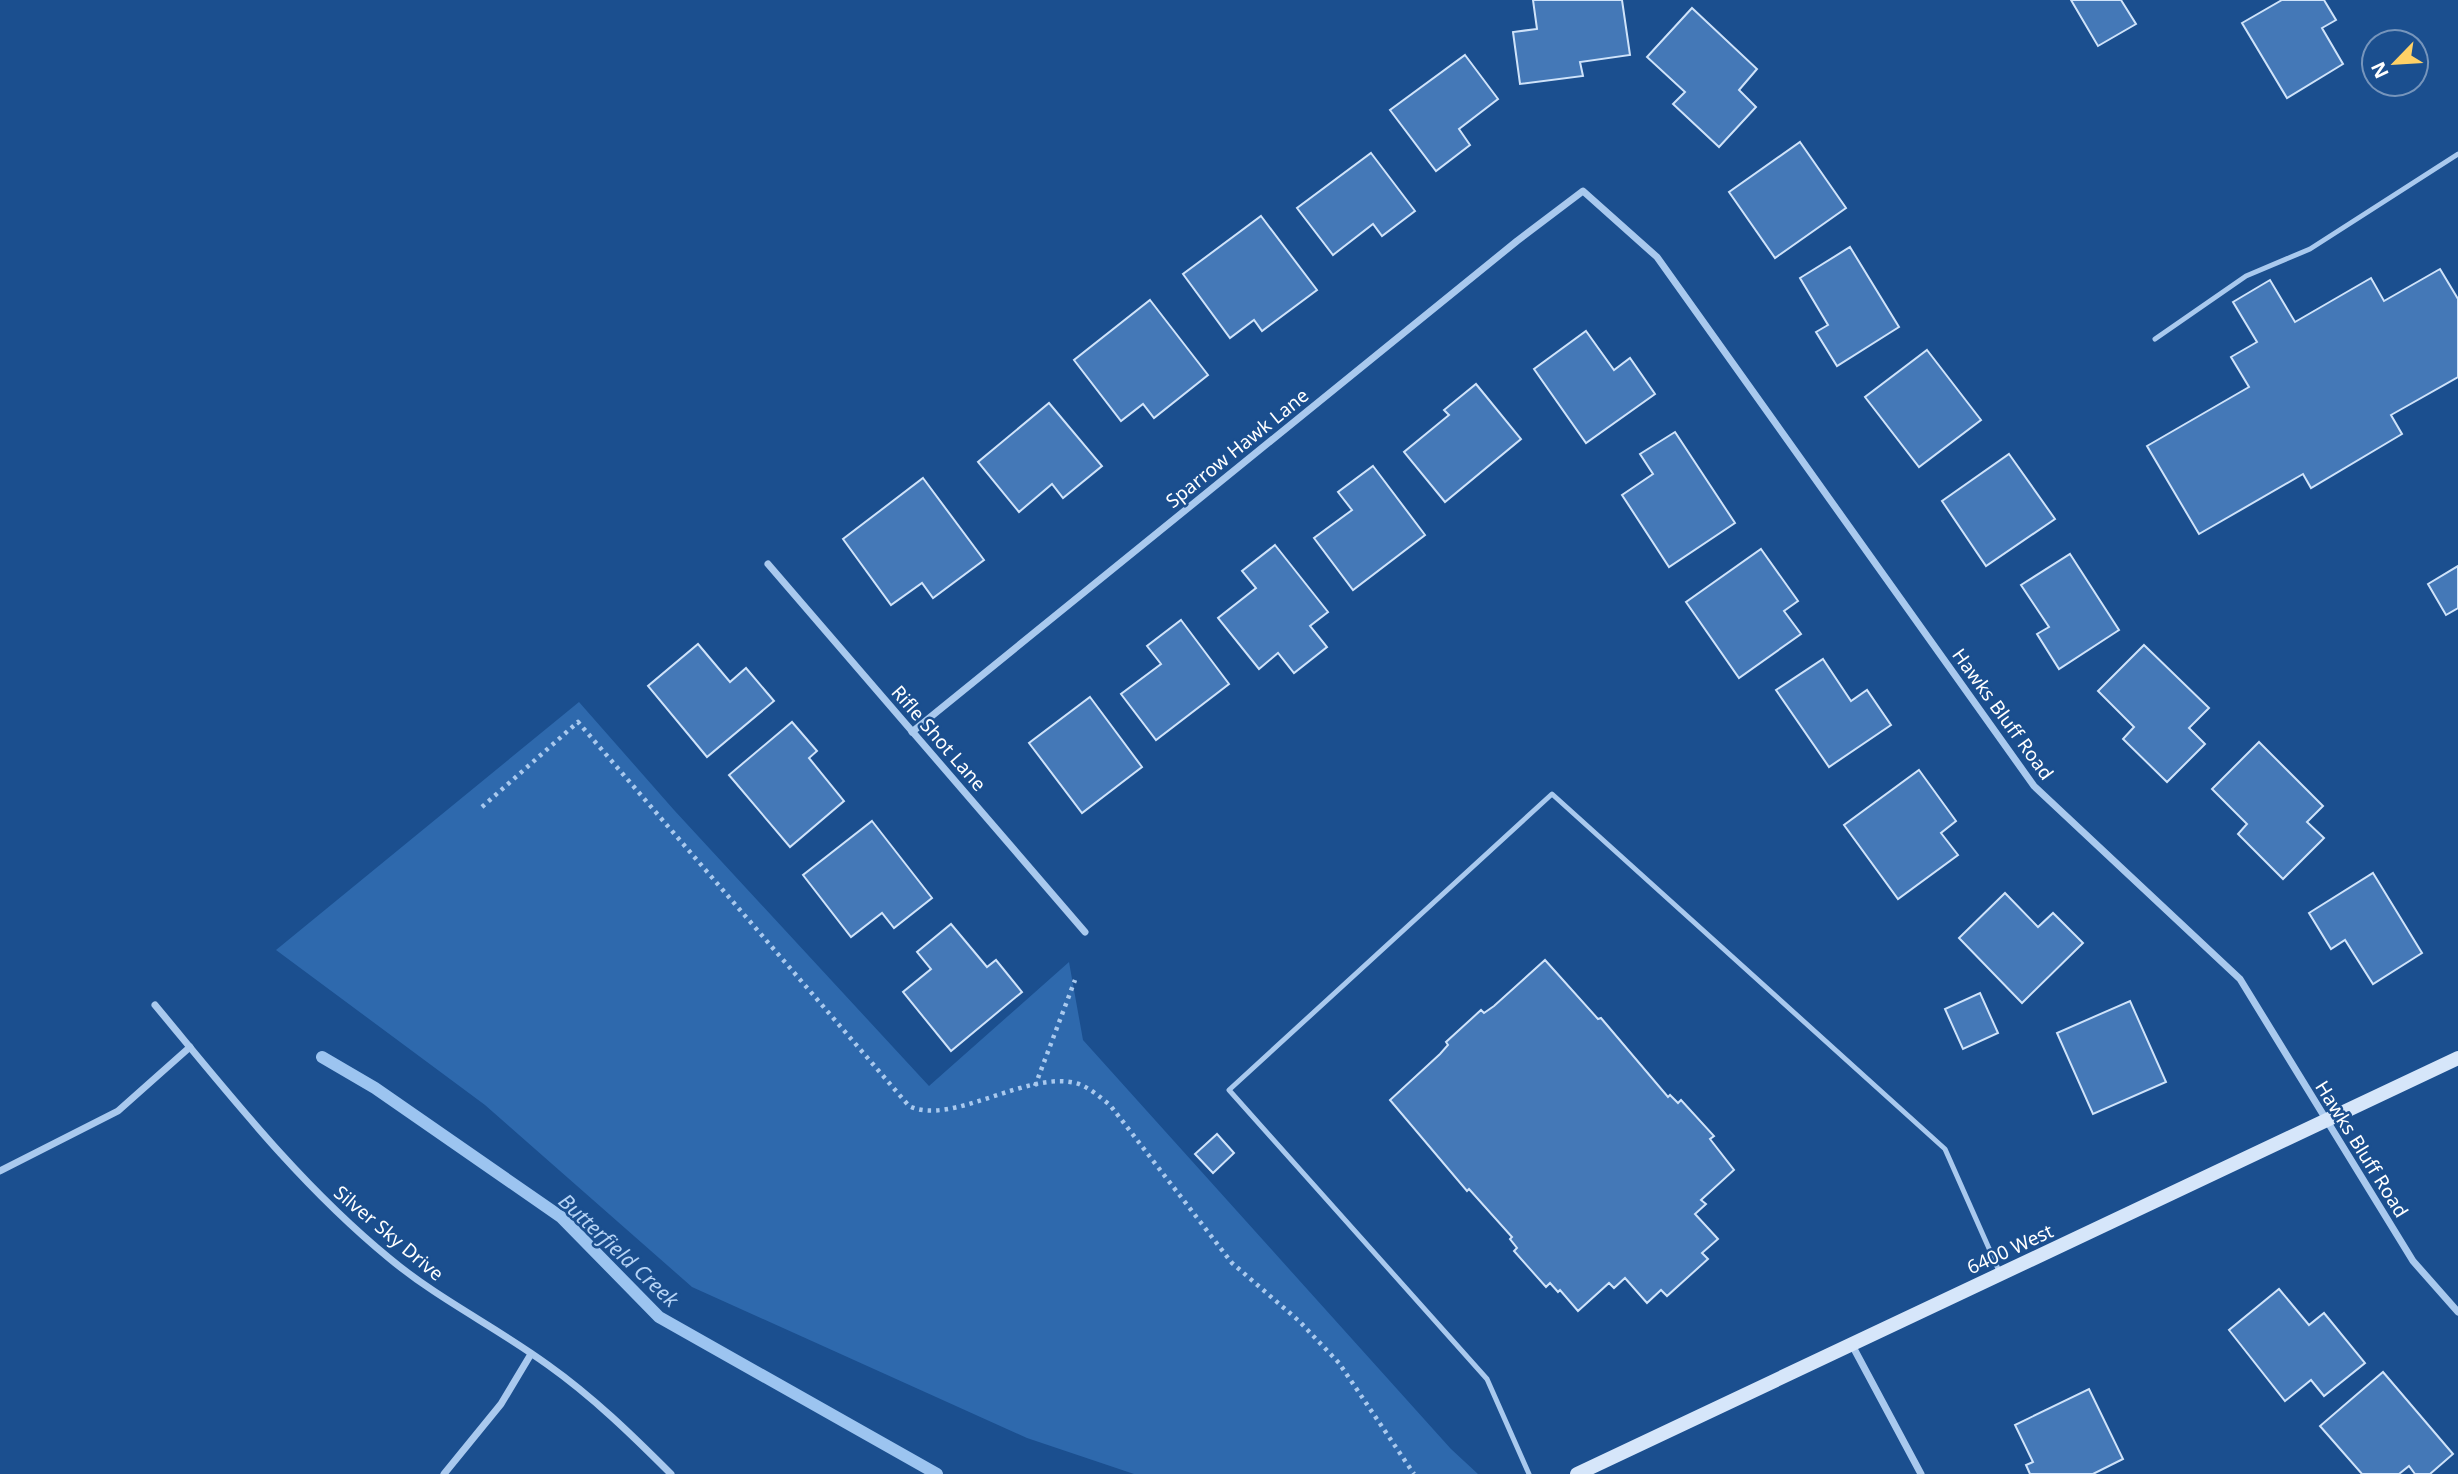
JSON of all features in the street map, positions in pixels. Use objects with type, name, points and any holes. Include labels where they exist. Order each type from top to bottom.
[{"type":"street","name":"Sparrow Hawk Lane","points":[[912,732],[1517,241],[1583,191]]},
{"type":"street","name":"Hawks Bluff Road","points":[[1583,191],[1657,257],[2034,786],[2240,979],[2413,1261],[2458,1312]]},
{"type":"street","name":"Rifle Shot Lane","points":[[768,564],[1085,932]]},
{"type":"street","name":"Silver Sky Drive","points":[[155,1005],[264,1138],[353,1227],[432,1290],[531,1354],[582,1391],[671,1474]]},
{"type":"street","points":[[0,1171],[118,1111],[190,1047]]},
{"type":"street","name":"6400 West","points":[[1577,1474],[2458,1058]]},
{"type":"street","points":[[1852,1344],[1921,1474]]},
{"type":"street","points":[[444,1474],[501,1404],[531,1354]]},
{"type":"lane","points":[[2155,339],[2246,276],[2310,249],[2458,154]]},
{"type":"lane","points":[[1529,1474],[1487,1379],[1229,1090],[1552,794],[1945,1149],[2000,1274]]},
{"type":"path","points":[[482,807],[578,722],[901,1100],[921,1112],[1054,1082],[1076,1083],[1091,1089],[1110,1105],[1232,1262],[1299,1321],[1339,1363],[1414,1474]]},
{"type":"path","points":[[1035,1086],[1075,980]]},
{"type":"shaded area","points":[[579,702],[674,810],[929,1086],[1069,962],[1083,1040],[1451,1449],[1478,1474],[1134,1474],[1027,1438],[692,1287],[485,1105],[276,950]]},
{"type":"building","points":[[1533,0],[1622,0],[1630,55],[1580,62],[1583,76],[1520,84],[1513,32],[1537,29]]},
{"type":"building","points":[[2071,0],[2121,0],[2136,24],[2098,46]]},
{"type":"building","points":[[2282,0],[2324,0],[2336,20],[2322,28],[2343,64],[2287,98],[2242,23]]},
{"type":"building","points":[[1692,8],[1757,69],[1739,90],[1756,107],[1719,147],[1673,104],[1685,92],[1647,57]]},
{"type":"building","points":[[1465,55],[1498,99],[1459,129],[1470,145],[1436,171],[1390,110]]},
{"type":"building","points":[[1800,142],[1846,208],[1775,258],[1729,192]]},
{"type":"building","points":[[1371,153],[1415,211],[1382,236],[1373,224],[1333,255],[1297,208]]},
{"type":"building","points":[[1261,216],[1317,290],[1262,331],[1254,320],[1230,338],[1183,274]]},
{"type":"building","points":[[1850,247],[1899,327],[1837,366],[1816,332],[1828,325],[1800,278]]},
{"type":"building","points":[[2440,269],[2458,299],[2458,377],[2391,415],[2402,434],[2311,488],[2303,474],[2199,534],[2147,446],[2249,387],[2231,357],[2257,342],[2233,302],[2270,280],[2295,322],[2371,278],[2384,301]]},
{"type":"building","points":[[1150,300],[1208,375],[1154,418],[1143,404],[1121,421],[1074,360]]},
{"type":"building","points":[[1586,331],[1614,370],[1630,358],[1655,394],[1586,443],[1534,369]]},
{"type":"building","points":[[1927,350],[1981,420],[1919,467],[1865,397]]},
{"type":"building","points":[[1476,384],[1521,439],[1445,502],[1404,452],[1449,415],[1444,410]]},
{"type":"building","points":[[1049,403],[1102,466],[1063,498],[1052,484],[1019,512],[978,462]]},
{"type":"building","points":[[1675,432],[1735,523],[1669,567],[1622,495],[1653,474],[1640,454]]},
{"type":"building","points":[[2009,454],[2055,519],[1986,566],[1942,501]]},
{"type":"building","points":[[1373,466],[1425,535],[1353,590],[1314,538],[1352,510],[1338,492]]},
{"type":"building","points":[[923,478],[984,560],[933,598],[922,583],[891,605],[843,539]]},
{"type":"building","points":[[1275,545],[1328,612],[1310,626],[1327,647],[1294,673],[1278,653],[1259,669],[1218,618],[1256,588],[1242,571]]},
{"type":"building","points":[[1761,549],[1798,601],[1784,611],[1801,634],[1739,678],[1686,602]]},
{"type":"building","points":[[2070,554],[2119,630],[2059,669],[2037,634],[2049,627],[2021,585]]},
{"type":"building","points":[[2458,566],[2458,608],[2446,615],[2428,584]]},
{"type":"building","points":[[1181,620],[1229,684],[1156,740],[1121,694],[1161,664],[1147,646]]},
{"type":"building","points":[[698,644],[730,682],[746,668],[774,701],[707,757],[648,686]]},
{"type":"building","points":[[2144,645],[2209,708],[2189,728],[2205,744],[2167,782],[2123,739],[2134,727],[2098,691]]},
{"type":"building","points":[[1823,659],[1851,701],[1867,690],[1891,725],[1829,767],[1776,690]]},
{"type":"building","points":[[1090,697],[1142,767],[1082,813],[1029,743]]},
{"type":"building","points":[[792,722],[817,751],[809,758],[844,801],[790,847],[729,775]]},
{"type":"building","points":[[2259,742],[2323,806],[2307,822],[2324,838],[2283,879],[2238,834],[2247,824],[2212,789]]},
{"type":"building","points":[[1919,770],[1956,821],[1941,833],[1958,855],[1898,899],[1844,825]]},
{"type":"building","points":[[872,821],[932,898],[894,928],[882,913],[851,937],[803,875]]},
{"type":"building","points":[[2373,873],[2422,953],[2373,984],[2345,940],[2331,949],[2309,913]]},
{"type":"building","points":[[2005,893],[2038,927],[2053,913],[2083,943],[2022,1003],[1959,938]]},
{"type":"building","points":[[951,924],[987,967],[996,960],[1022,992],[951,1051],[903,992],[931,969],[917,952]]},
{"type":"building","points":[[1545,960],[1598,1019],[1601,1018],[1668,1097],[1670,1095],[1678,1103],[1681,1100],[1714,1136],[1710,1139],[1734,1170],[1701,1200],[1706,1204],[1695,1214],[1718,1239],[1702,1253],[1708,1259],[1667,1296],[1661,1290],[1647,1303],[1625,1278],[1614,1288],[1609,1283],[1578,1311],[1560,1290],[1558,1292],[1550,1283],[1546,1287],[1514,1251],[1517,1248],[1510,1239],[1512,1237],[1469,1189],[1467,1191],[1390,1100],[1440,1054],[1448,1045],[1446,1042],[1481,1010],[1484,1013],[1494,1006]]},
{"type":"building","points":[[1980,993],[1998,1033],[1963,1049],[1945,1009]]},
{"type":"building","points":[[2130,1001],[2166,1082],[2093,1114],[2057,1033]]},
{"type":"building","points":[[1217,1134],[1234,1153],[1213,1173],[1195,1154]]},
{"type":"building","points":[[2279,1289],[2309,1325],[2324,1313],[2365,1363],[2324,1396],[2311,1380],[2285,1401],[2229,1330]]},
{"type":"building","points":[[2383,1372],[2453,1454],[2430,1474],[2415,1474],[2409,1466],[2399,1474],[2362,1474],[2320,1426]]},
{"type":"building","points":[[2089,1389],[2123,1459],[2093,1474],[2030,1474],[2026,1465],[2033,1462],[2015,1425]]},
{"type":"waterway","name":"Butterfield Creek","points":[[322,1057],[375,1088],[561,1217],[659,1317],[937,1474]]}]
